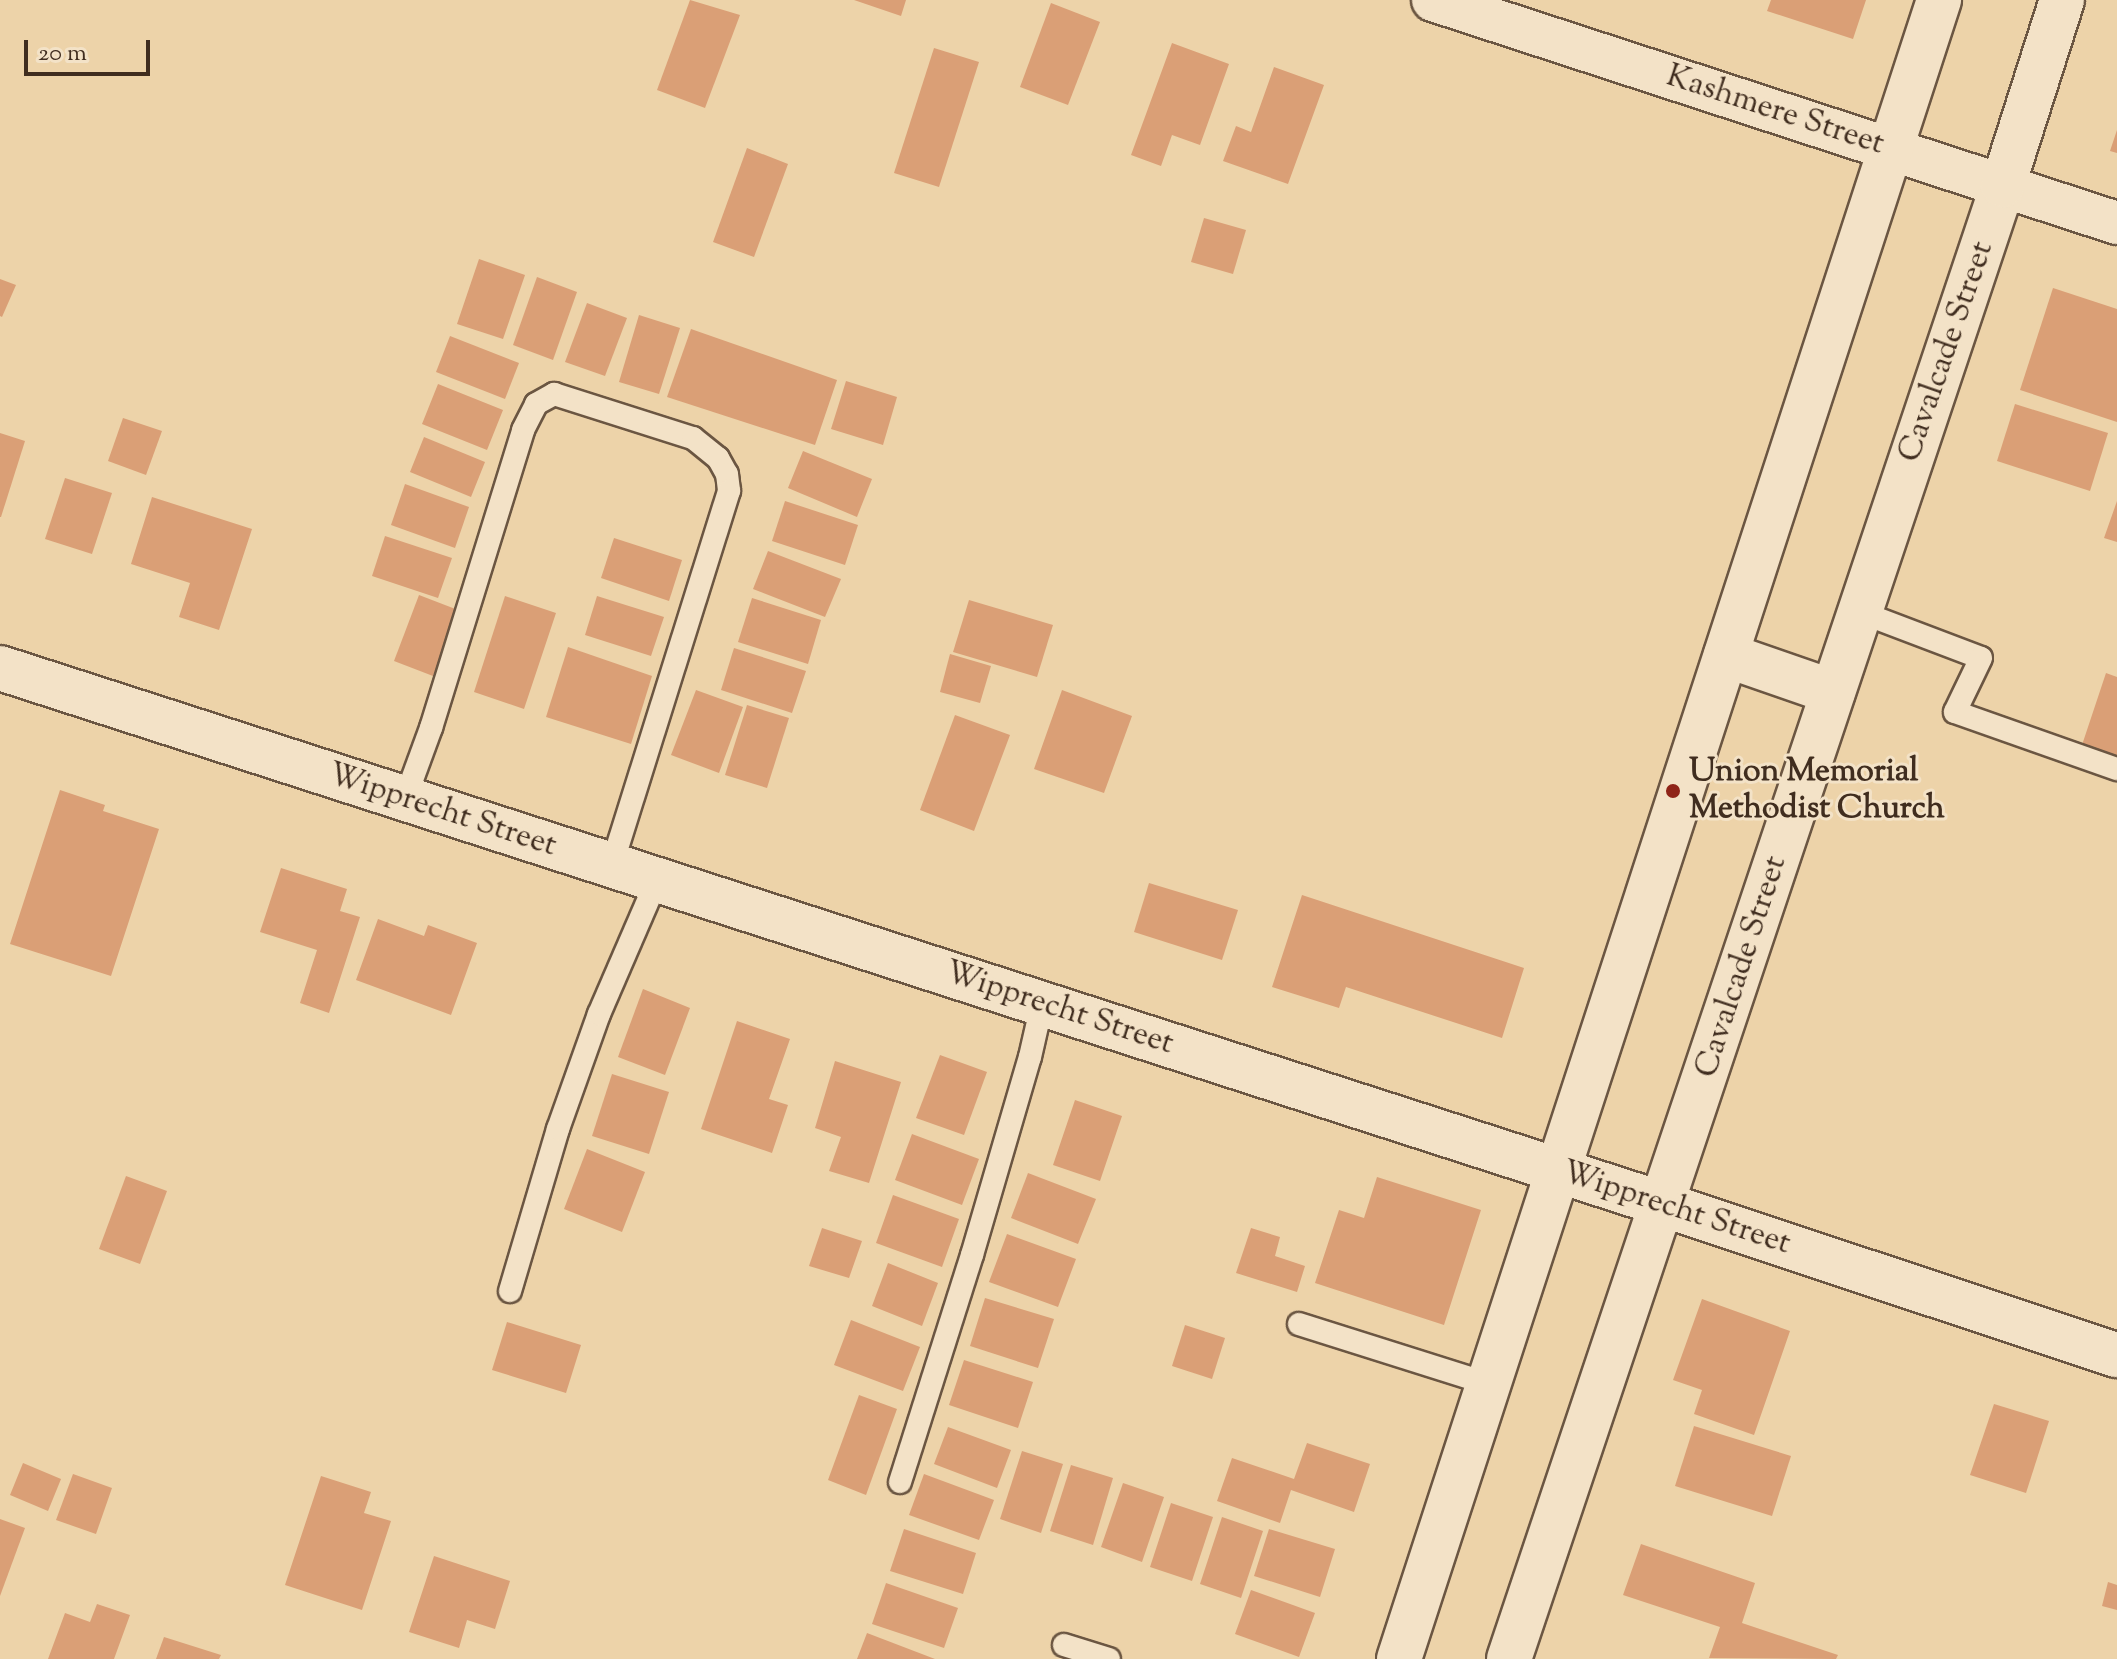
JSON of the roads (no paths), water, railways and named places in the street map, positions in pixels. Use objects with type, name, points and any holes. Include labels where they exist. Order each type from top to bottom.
[{"type":"main road","points":[[1399,1659],[1939,0]]},
{"type":"main road","name":"Cavalcade Street","points":[[1509,1659],[2003,185],[2062,0]]},
{"type":"main road","points":[[1726,655],[1833,692]]},
{"type":"main road","name":"Wipprecht Street","points":[[0,668],[1662,1204],[2117,1355]]},
{"type":"street","name":"Kashmere Street","points":[[1433,0],[2117,223]]},
{"type":"lane","points":[[405,799],[431,728],[523,430],[536,404],[554,394],[693,438],[718,458],[727,474],[729,491],[612,865]]},
{"type":"lane","points":[[1860,612],[1981,658],[1955,712],[2117,769]]},
{"type":"lane","points":[[510,1291],[558,1129],[599,1014],[657,880]]},
{"type":"lane","points":[[900,1482],[972,1255],[1030,1057],[1042,1004]]},
{"type":"lane","points":[[1299,1324],[1489,1384]]},
{"type":"lane","points":[[1064,1645],[1109,1659]]},
{"type":"place","name":"Union Memorial Methodist Church","points":[[1673,791]]}]
